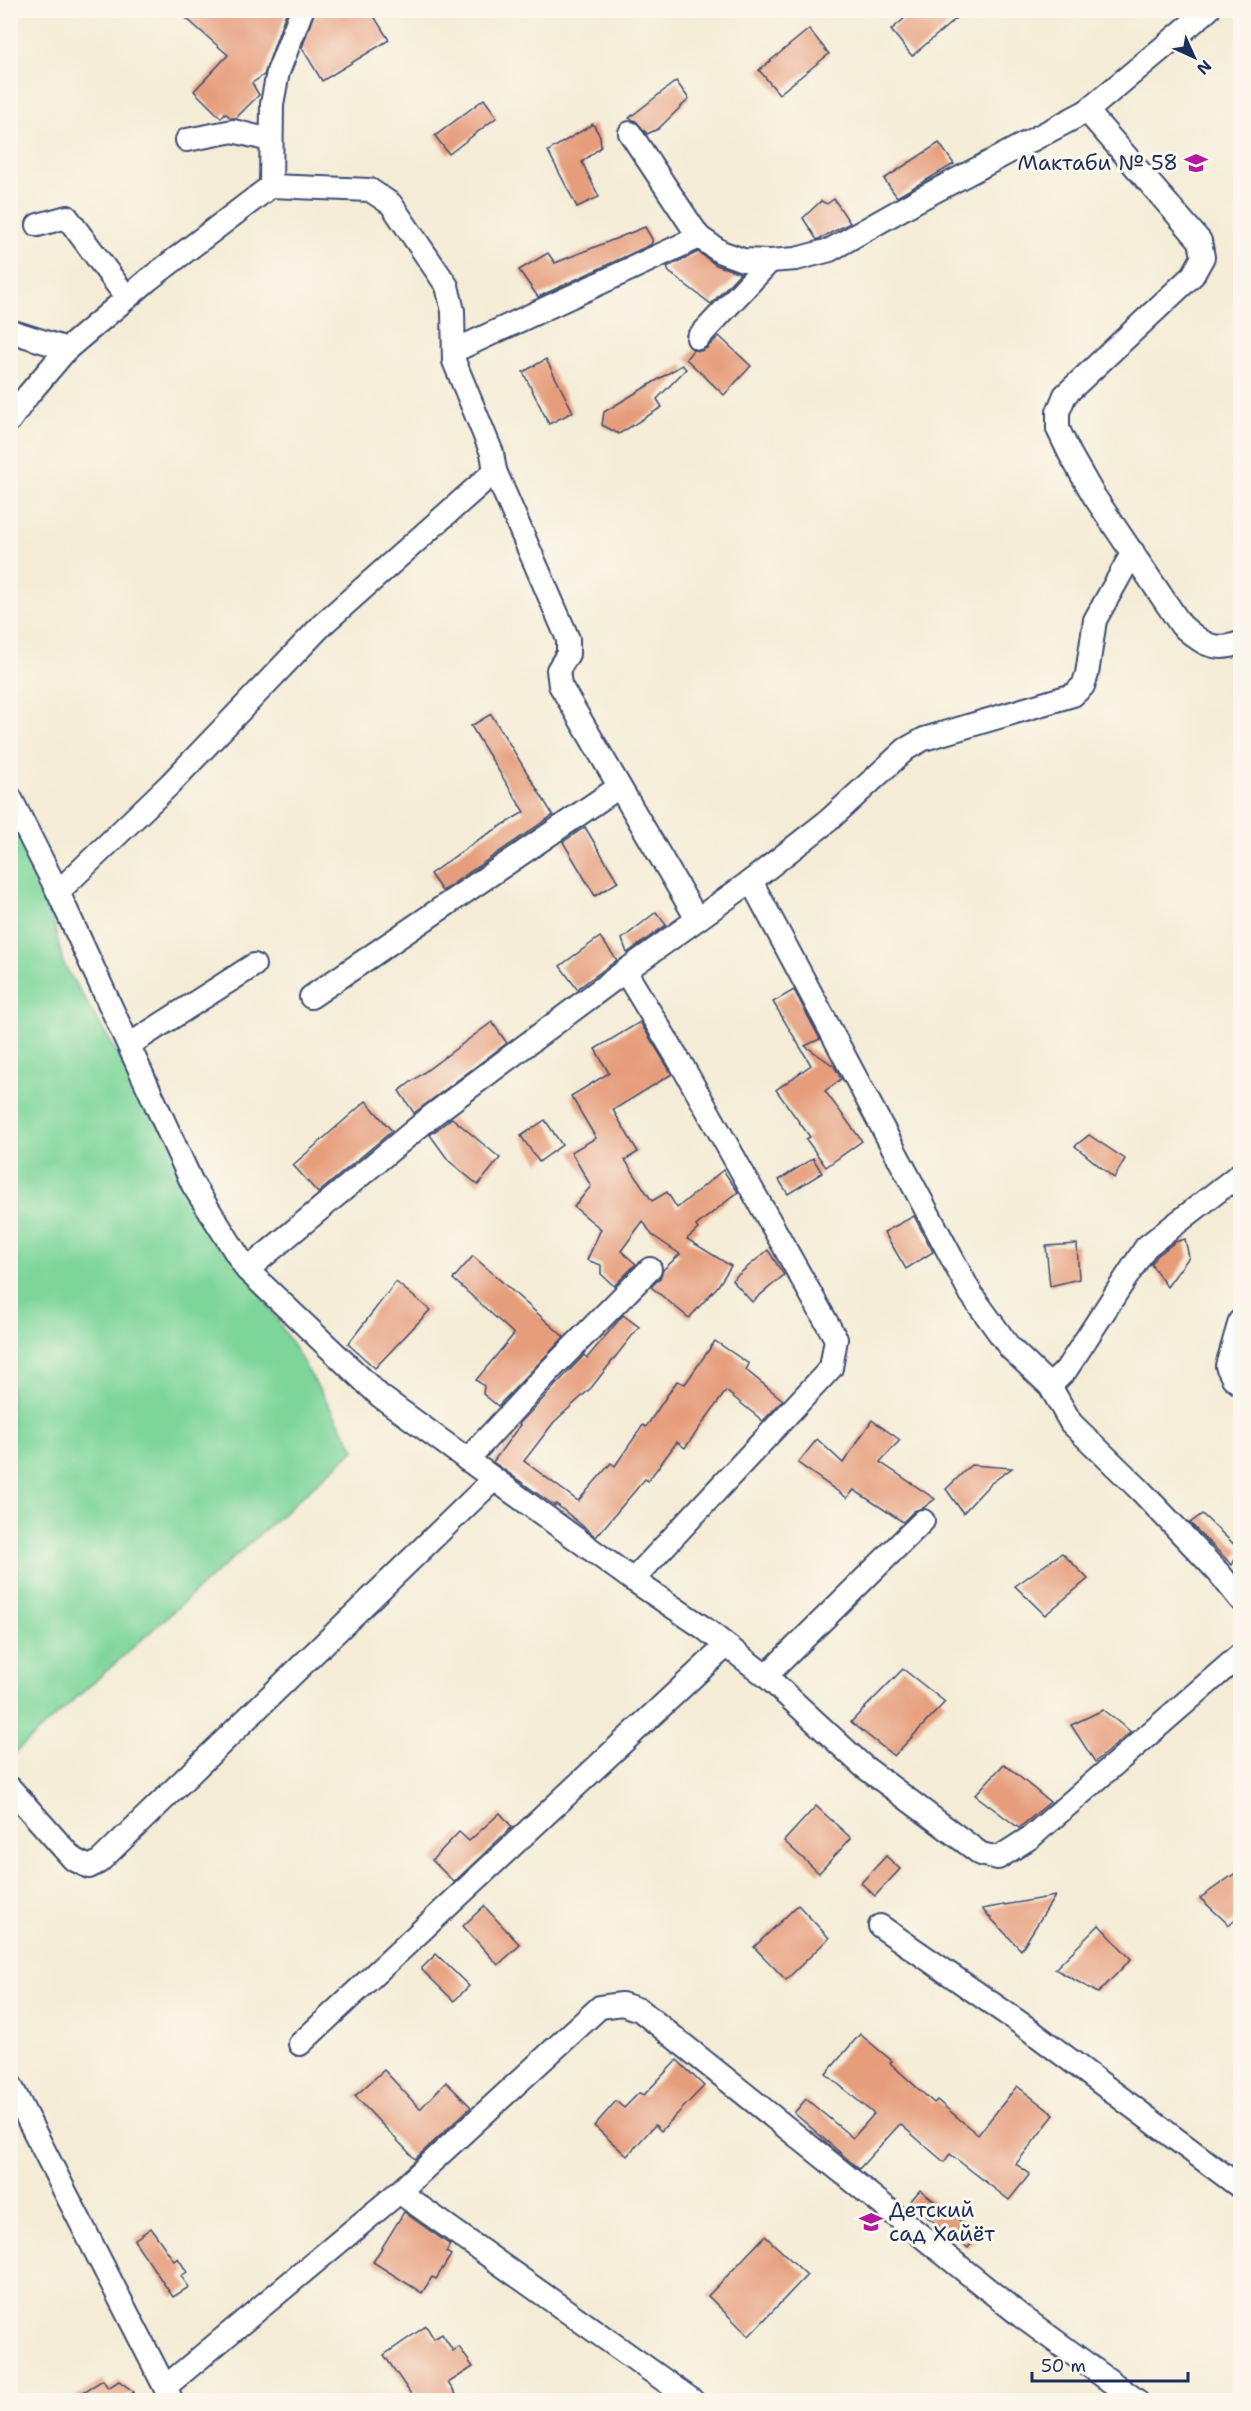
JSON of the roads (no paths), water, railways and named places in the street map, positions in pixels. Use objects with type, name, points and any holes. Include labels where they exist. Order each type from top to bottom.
[{"type":"street","points":[[271,186],[272,104],[278,72],[302,10]]},
{"type":"street","points":[[630,133],[699,237],[721,252],[742,260],[796,259],[830,250],[918,200],[1087,111],[1208,10]]},
{"type":"street","points":[[1087,111],[1200,241],[1203,249],[1200,266],[1193,275],[1065,395],[1058,412],[1058,429],[1094,496],[1181,625],[1195,637],[1210,645],[1225,649],[1240,643]]},
{"type":"street","points":[[187,140],[233,131],[270,141]]},
{"type":"street","points":[[10,420],[67,349],[127,298],[271,186],[370,190],[392,204],[447,286],[453,311],[454,361],[492,453],[495,471],[568,639],[568,654],[558,670],[560,685],[697,919]]},
{"type":"street","points":[[38,225],[67,217],[127,298]]},
{"type":"street","points":[[454,351],[699,237]]},
{"type":"street","points":[[698,338],[770,261]]},
{"type":"street","points":[[10,331],[67,349]]},
{"type":"street","points":[[58,892],[170,784],[323,624],[495,471]]},
{"type":"street","points":[[247,1270],[434,1114],[625,971],[751,881],[829,820],[906,749],[924,739],[1073,695],[1083,686],[1095,621],[1133,552]]},
{"type":"street","points":[[311,997],[619,787]]},
{"type":"street","points":[[10,797],[58,892],[193,1185],[247,1270],[380,1396],[493,1480],[704,1628],[766,1676],[863,1766],[981,1854],[998,1858],[1031,1837],[1240,1655]]},
{"type":"street","points":[[751,881],[971,1294],[1010,1348],[1050,1386],[1071,1423],[1140,1490],[1219,1573],[1240,1599]]},
{"type":"street","points":[[129,1045],[254,964]]},
{"type":"street","points":[[625,971],[683,1067],[836,1339],[831,1368],[633,1580]]},
{"type":"street","points":[[1050,1386],[1066,1370],[1146,1247],[1238,1181]]},
{"type":"street","points":[[467,1460],[552,1368],[650,1269]]},
{"type":"street","points":[[1240,1321],[1227,1366],[1233,1378],[1240,1384]]},
{"type":"street","points":[[10,1788],[74,1859],[89,1867],[99,1862],[493,1480]]},
{"type":"street","points":[[766,1676],[923,1521]]},
{"type":"street","points":[[300,2044],[726,1646]]},
{"type":"street","points":[[880,1926],[1023,2025],[1240,2187]]},
{"type":"street","points":[[10,2085],[168,2394],[399,2192],[600,2007],[622,2004],[640,2010],[1021,2316],[1136,2400]]},
{"type":"street","points":[[399,2192],[692,2400]]},
{"type":"place","name":"Мактаби № 58","points":[[1196,163]]},
{"type":"place","name":"Детский сад Хайёт","points":[[871,2222]]}]
